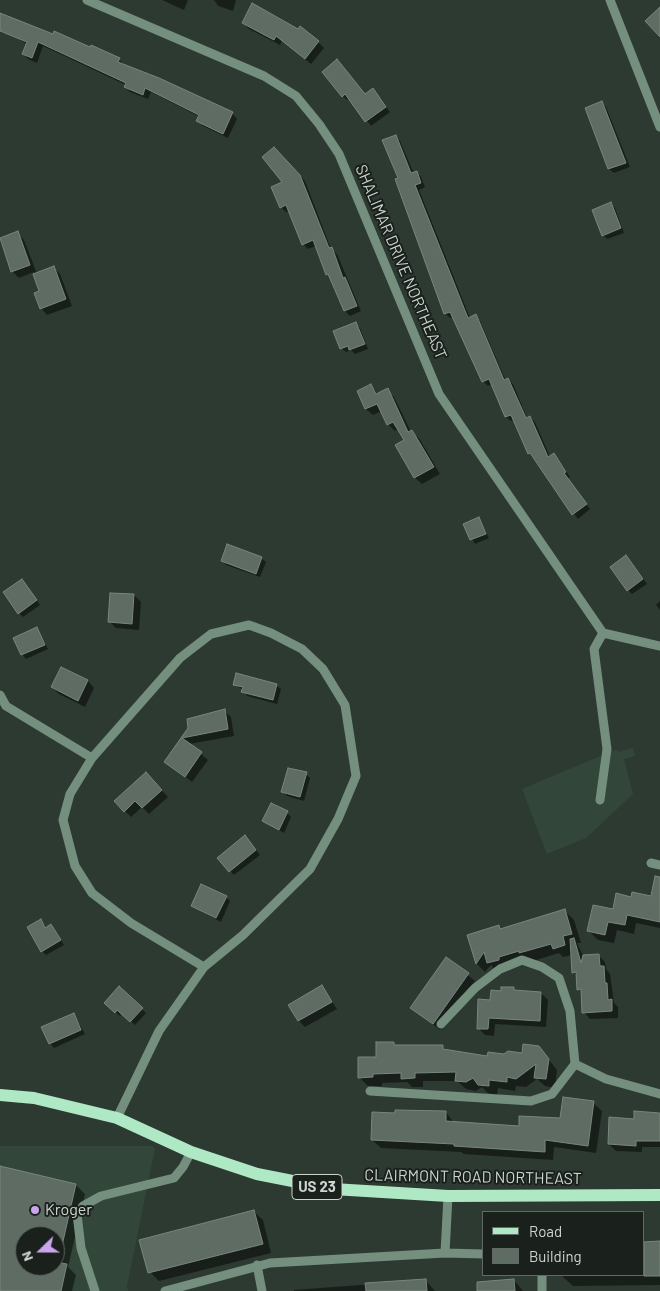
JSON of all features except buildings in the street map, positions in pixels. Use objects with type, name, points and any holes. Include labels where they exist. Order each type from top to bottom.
[{"type":"main road","name":"CLAIRMONT ROAD NORTHEAST","points":[[0,1095],[34,1098],[117,1118],[191,1152],[257,1174],[333,1189],[448,1196],[660,1195]]},
{"type":"street","name":"SHALIMAR DRIVE NORTHEAST","points":[[87,0],[264,76],[296,96],[319,124],[342,161],[439,394],[603,633]]},
{"type":"street","points":[[610,0],[660,127]]},
{"type":"street","points":[[117,1118],[160,1031],[204,966],[243,935],[310,869],[338,819],[356,776],[345,705],[323,669],[302,649],[271,633],[249,625],[211,634],[180,658],[92,758],[70,794],[63,820],[74,866],[92,893],[131,923],[204,966]]},
{"type":"street","points":[[600,800],[608,749],[594,649],[603,633],[660,646]]},
{"type":"street","points":[[0,694],[6,706],[92,758]]},
{"type":"street","points":[[370,1091],[531,1101],[552,1094],[575,1064],[570,1011],[559,978],[542,967],[522,960],[500,969],[475,988],[441,1024]]},
{"type":"street","points":[[575,1064],[606,1079],[660,1094]]},
{"type":"street","points":[[95,1291],[80,1248],[77,1214],[83,1206],[101,1196],[174,1178],[191,1152]]},
{"type":"street","points":[[445,1253],[448,1196]]},
{"type":"street","points":[[165,1291],[258,1265],[445,1253],[482,1254]]},
{"type":"street","points":[[258,1265],[262,1291]]},
{"type":"street","points":[[542,1276],[542,1291]]},
{"type":"shaded area","points":[[633,748],[635,756],[624,759],[633,794],[586,838],[547,854],[522,789],[617,749],[618,752]]},
{"type":"shaded area","points":[[0,1146],[152,1146],[155,1149],[127,1286],[128,1291],[0,1291]]},
{"type":"place","name":"Kroger","points":[[35,1210]]}]
